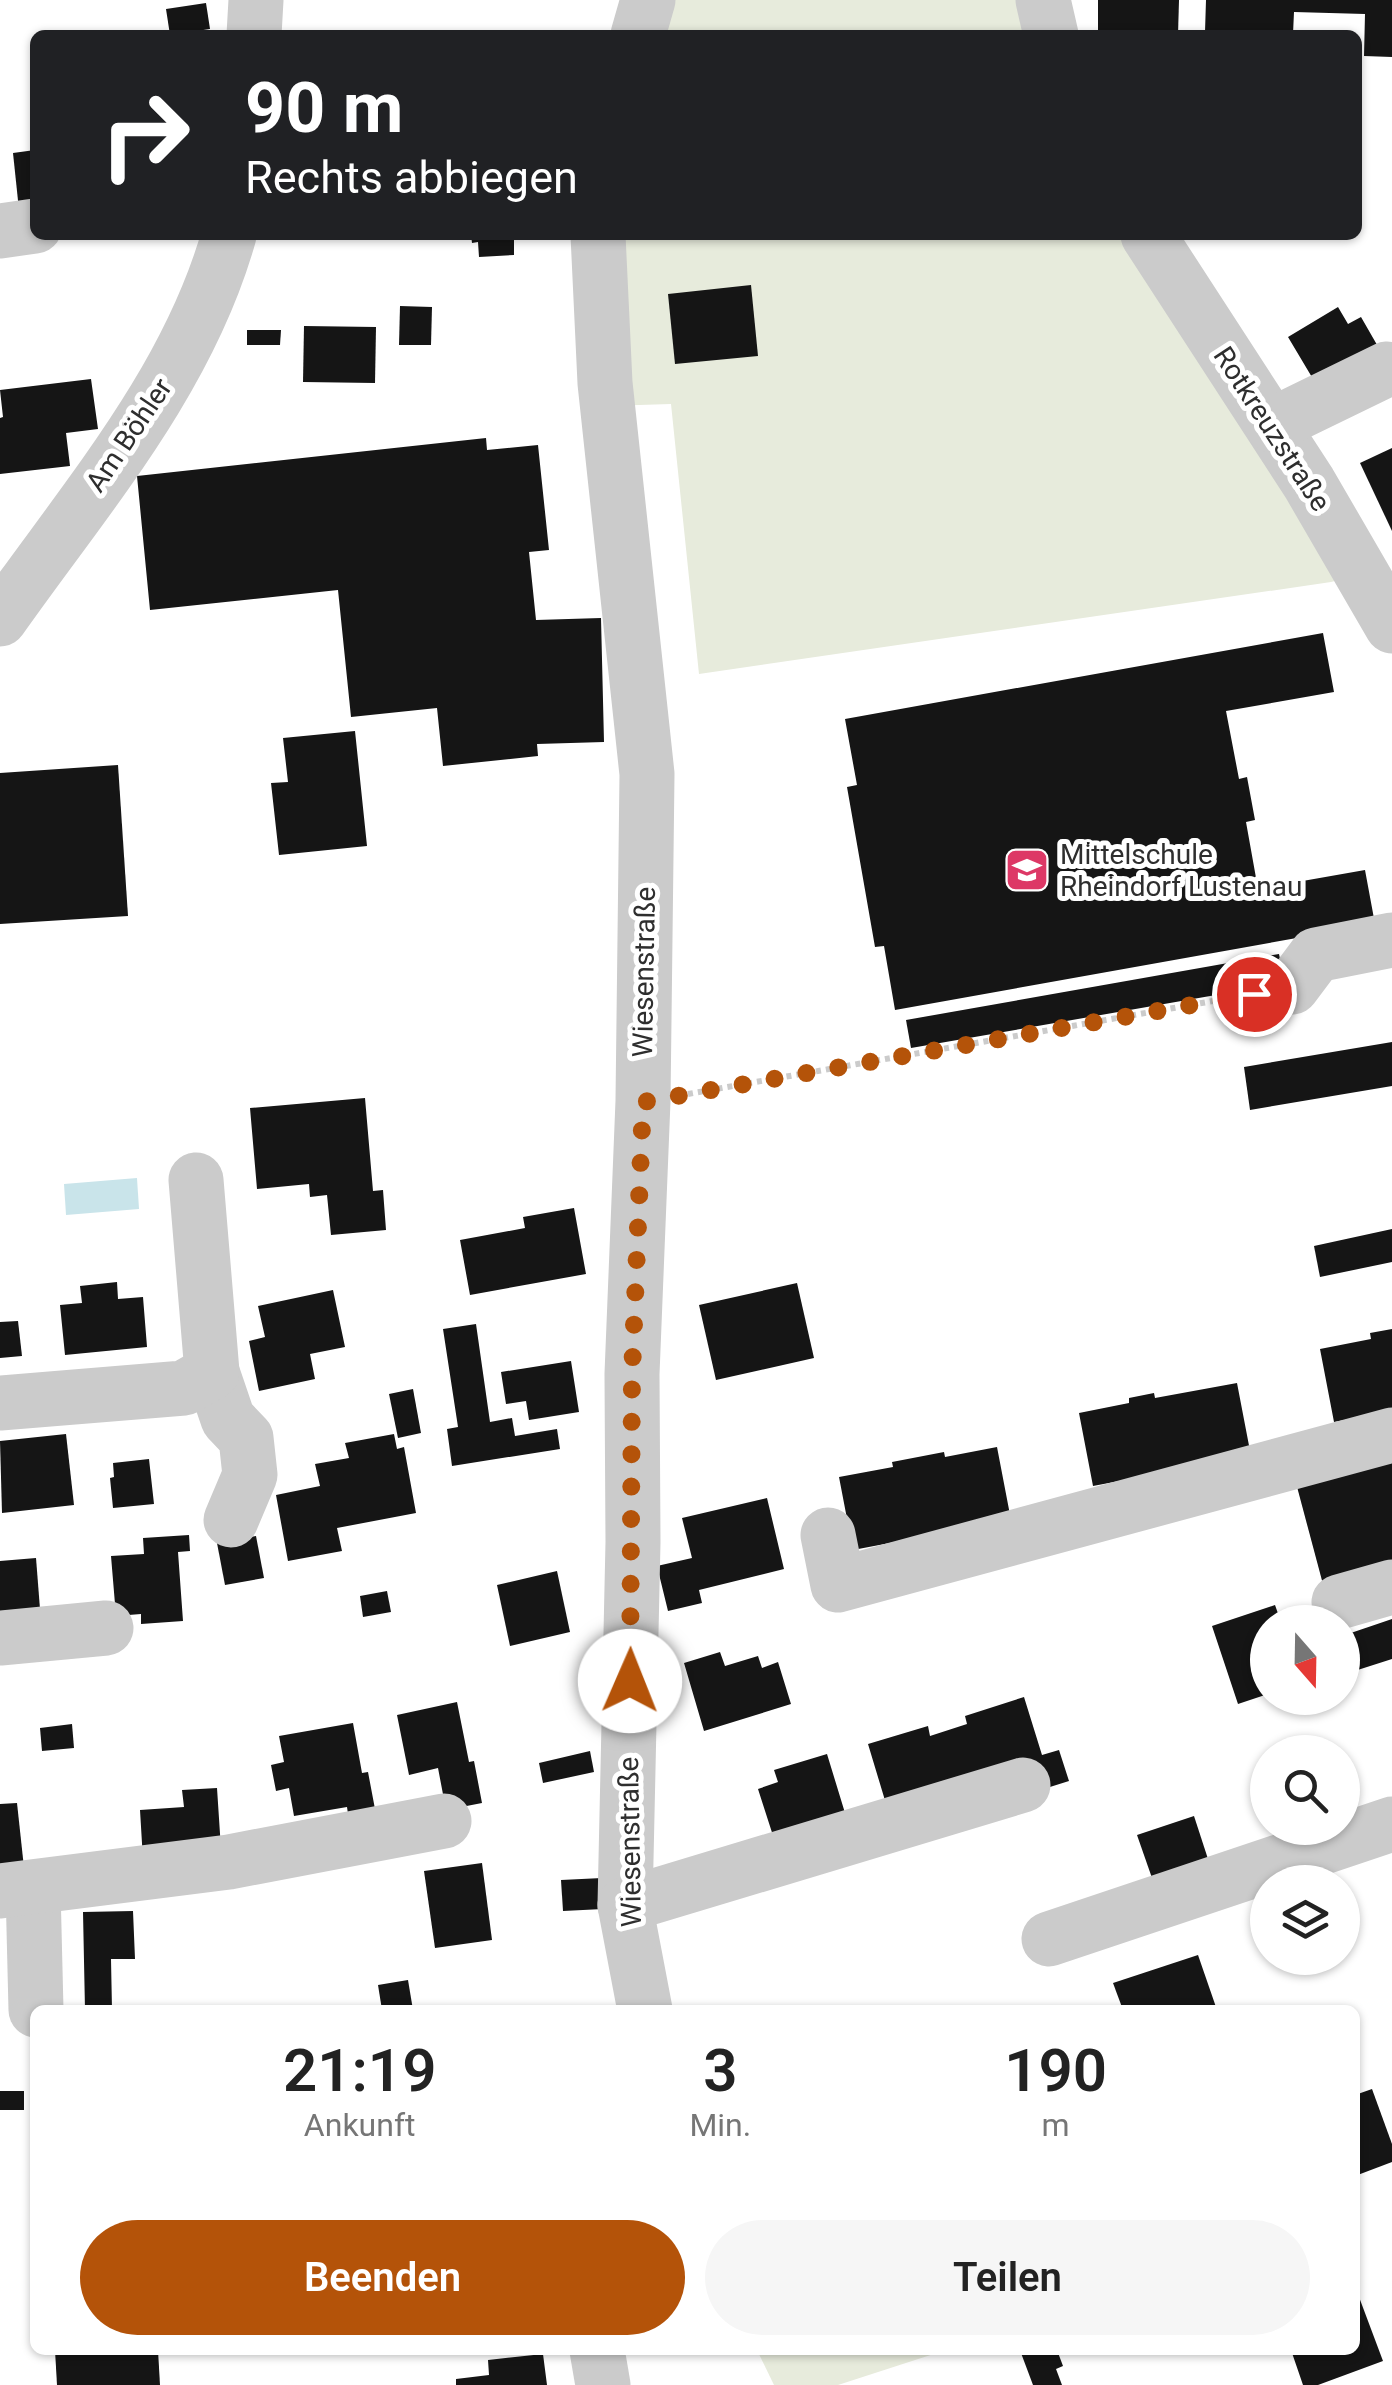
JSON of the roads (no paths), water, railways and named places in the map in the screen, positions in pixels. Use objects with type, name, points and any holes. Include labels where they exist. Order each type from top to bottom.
[{"type":"street","points":[[254,30],[256,0]]},
{"type":"street","points":[[639,30],[648,0]]},
{"type":"street","points":[[1043,0],[1050,30]]},
{"type":"street","points":[[0,231],[30,227]]},
{"type":"street","name":"Am Böhler","points":[[0,619],[155,403],[188,341],[219,271],[228,240]]},
{"type":"street","name":"Wiesenstraße","points":[[598,240],[604,382],[647,774],[643,1102],[632,1374],[633,1542],[625,1905],[643,2005]]},
{"type":"street","name":"Rotkreuzstraße","points":[[1151,240],[1272,425],[1392,626]]},
{"type":"street","points":[[1272,425],[1387,369]]},
{"type":"street","points":[[1292,987],[1316,955],[1392,940]]},
{"type":"street","points":[[196,1180],[212,1372],[228,1419],[246,1438],[250,1475],[231,1520]]},
{"type":"street","points":[[0,1403],[184,1388],[212,1372]]},
{"type":"street","points":[[828,1535],[838,1585],[1392,1435]]},
{"type":"street","points":[[1339,1602],[1392,1587]]},
{"type":"street","points":[[0,1638],[106,1628]]},
{"type":"street","points":[[625,1905],[1023,1785]]},
{"type":"street","points":[[35,2005],[17,1890],[229,1862],[444,1821]]},
{"type":"street","points":[[1049,1940],[1392,1824]]},
{"type":"street","points":[[598,2355],[603,2385]]},
{"type":"water","points":[[137,1178],[139,1209],[66,1215],[64,1184]]},
{"type":"place","name":"Mittelschule Rheindorf Lustenau","points":[[1027,870]]}]
